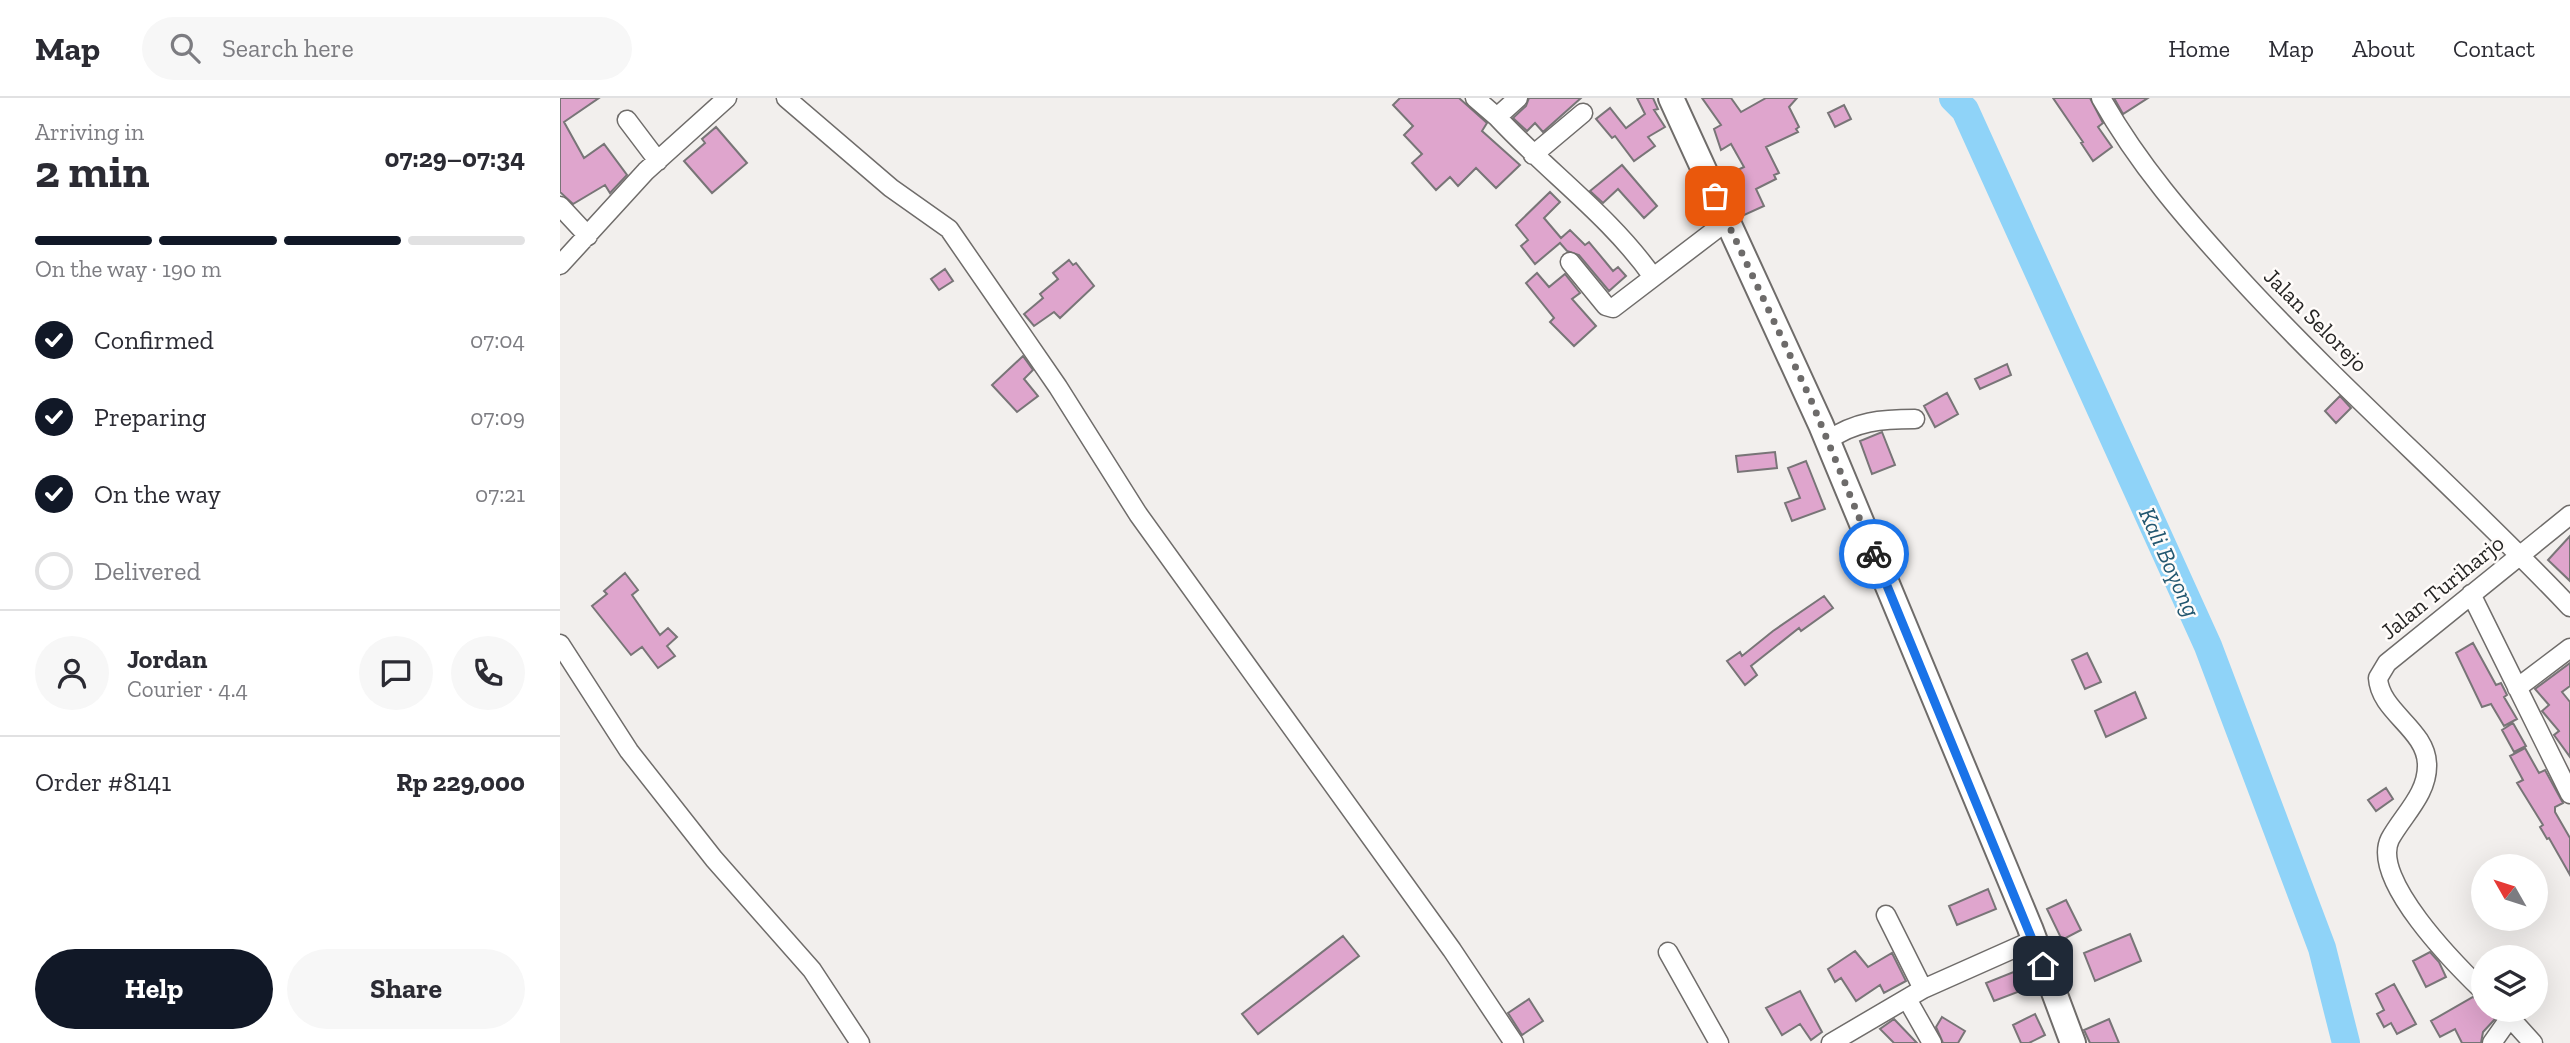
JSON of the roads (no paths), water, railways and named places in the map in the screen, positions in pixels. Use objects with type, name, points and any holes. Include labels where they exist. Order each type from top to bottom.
[{"type":"main road","points":[[1671,98],[1811,400],[2073,1043]]},
{"type":"street","points":[[560,265],[646,171],[727,98]]},
{"type":"street","points":[[786,98],[891,188],[949,229],[1058,387],[1138,514],[1452,950],[1514,1043]]},
{"type":"street","points":[[1475,98],[1497,117],[1532,155],[1615,229],[1653,277]]},
{"type":"street","points":[[1497,117],[1518,98]]},
{"type":"street","name":"Jalan Selorejo","points":[[2101,98],[2167,198],[2276,318],[2521,555],[2570,607]]},
{"type":"street","points":[[1532,155],[1583,113]]},
{"type":"street","points":[[627,120],[658,162]]},
{"type":"street","points":[[560,206],[588,236]]},
{"type":"street","points":[[1570,262],[1609,308],[1613,308],[1727,220]]},
{"type":"street","points":[[1824,433],[1840,432],[1872,420],[1915,419]]},
{"type":"street","name":"Jalan Turiharjo","points":[[2471,979],[2438,947],[2422,926],[2388,868],[2386,847],[2411,810],[2423,785],[2427,763],[2420,741],[2382,695],[2378,678],[2387,663],[2570,515]]},
{"type":"street","points":[[2471,594],[2517,688],[2564,769],[2570,794]]},
{"type":"street","points":[[560,644],[629,751],[714,859],[813,970],[860,1043]]},
{"type":"street","points":[[2517,688],[2570,648]]},
{"type":"street","points":[[1886,915],[1923,989]]},
{"type":"street","points":[[1831,1043],[1923,989],[1976,963],[2033,940]]},
{"type":"street","points":[[1668,952],[1718,1043]]},
{"type":"street","points":[[1907,999],[1932,1043]]},
{"type":"street","points":[[2492,1043],[2502,1022]]},
{"type":"street","points":[[2515,1022],[2533,1043]]},
{"type":"waterway","name":"Kali Boyong","points":[[1953,98],[1965,110],[2208,646],[2322,948],[2346,1043]]}]
